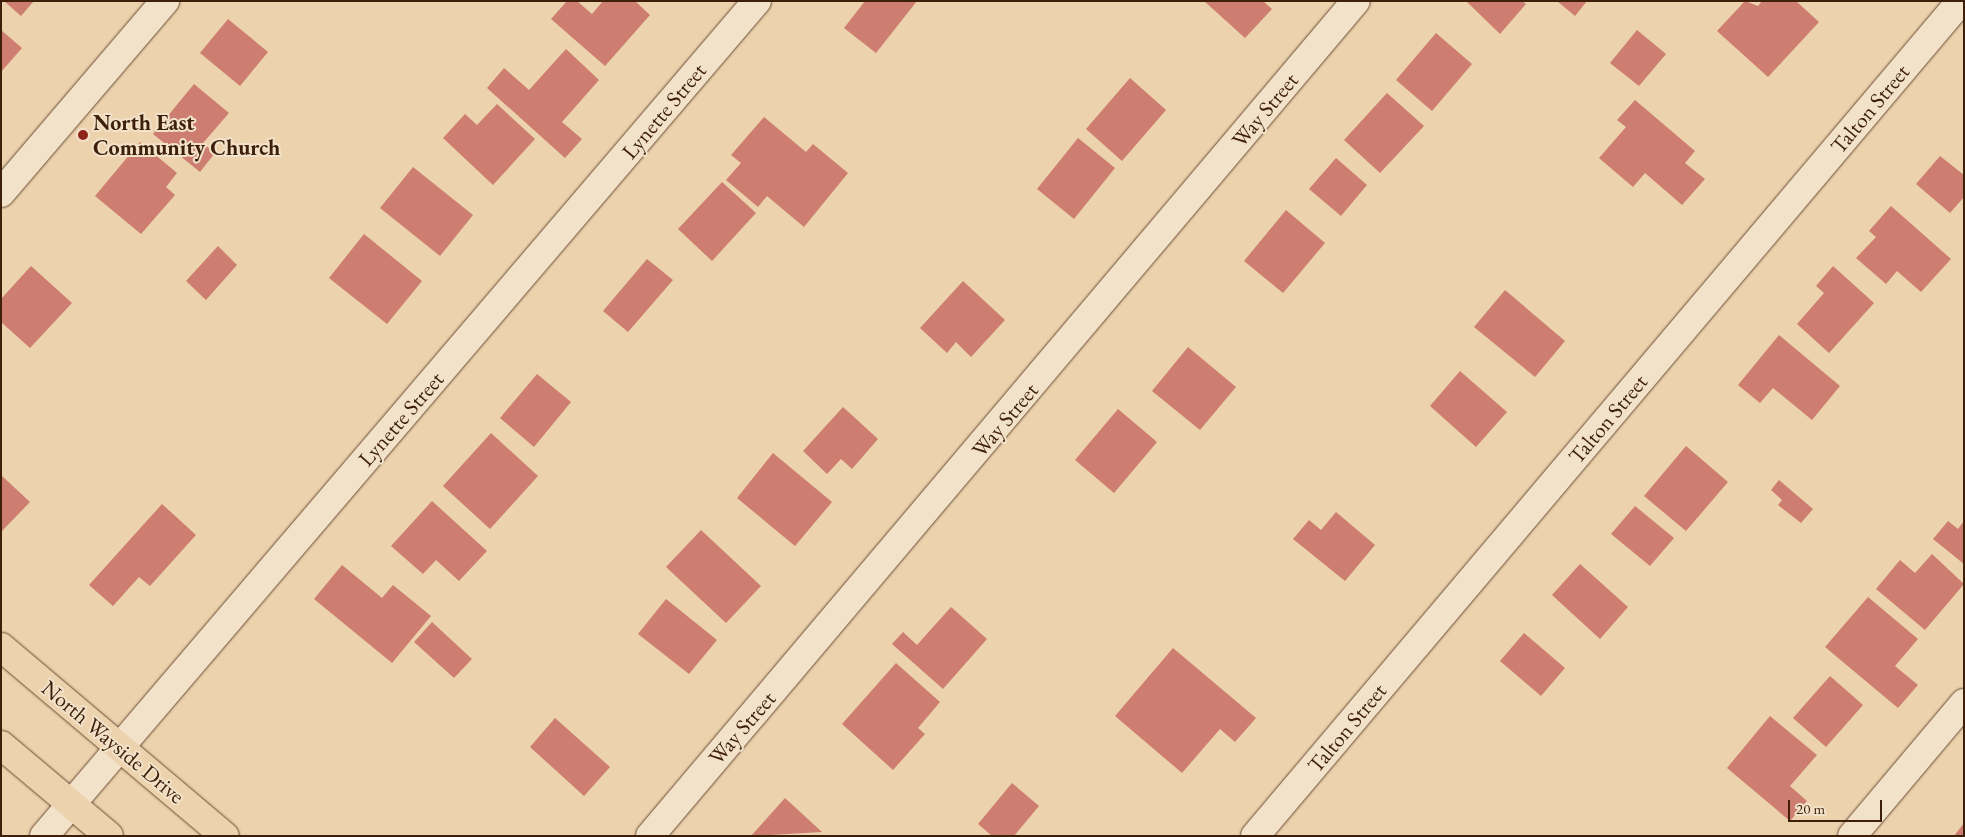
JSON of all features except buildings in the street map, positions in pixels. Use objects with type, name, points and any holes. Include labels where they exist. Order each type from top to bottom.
[{"type":"main road","name":"North Wayside Drive","points":[[1,647],[225,836]]},
{"type":"main road","points":[[1,744],[109,836]]},
{"type":"street","points":[[1,193],[165,1]]},
{"type":"street","name":"Lynette Street","points":[[44,836],[757,1]]},
{"type":"street","name":"Way Street","points":[[650,836],[1356,1]]},
{"type":"street","name":"Talton Street","points":[[1255,836],[1961,1]]},
{"type":"street","points":[[1852,836],[1964,703]]},
{"type":"place","name":"North East Community Church","points":[[83,135]]}]
